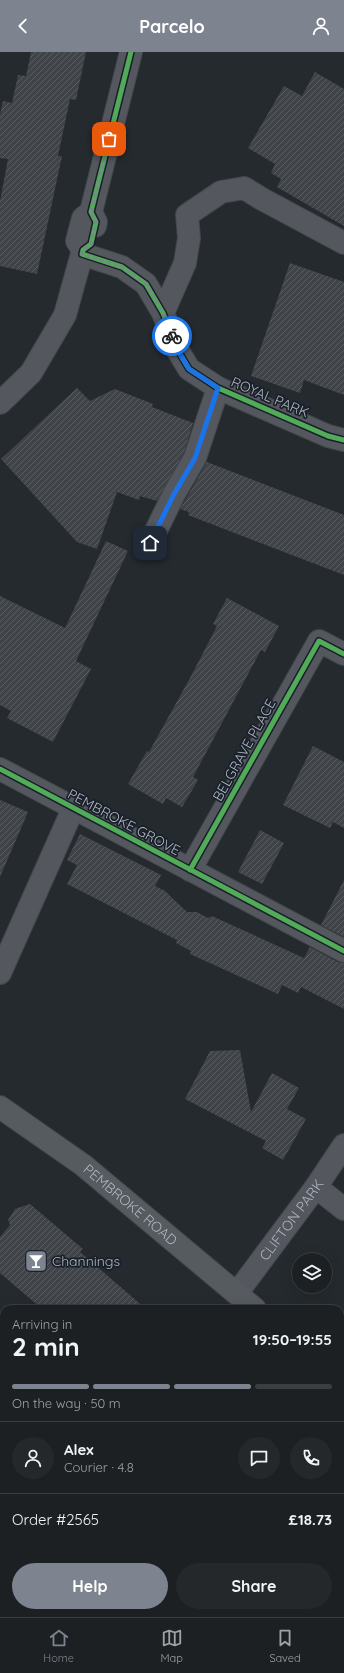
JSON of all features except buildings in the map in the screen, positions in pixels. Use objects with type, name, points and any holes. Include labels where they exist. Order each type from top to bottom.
[{"type":"main road","name":"PEMBROKE ROAD","points":[[0,1106],[83,1165],[250,1305]]},
{"type":"street","points":[[0,402],[30,373],[65,315],[83,252],[91,244],[96,222],[91,212],[131,52]]},
{"type":"street","points":[[163,313],[185,263],[189,238],[187,214],[221,192],[244,188],[344,243]]},
{"type":"street","name":"ROYAL PARK","points":[[83,252],[122,267],[146,284],[163,313],[177,349],[189,369],[218,388],[328,436],[344,440]]},
{"type":"street","points":[[150,543],[174,494],[195,458],[218,388]]},
{"type":"street","name":"BELGRAVE PLACE","points":[[190,870],[319,641],[344,654]]},
{"type":"street","name":"PEMBROKE GROVE","points":[[0,769],[73,809],[344,951]]},
{"type":"street","points":[[0,973],[73,809]]},
{"type":"street","name":"CLIFTON PARK","points":[[237,1293],[316,1187],[344,1145]]},
{"type":"street","points":[[316,1187],[344,1209]]},
{"type":"cycle path","points":[[131,52],[91,212],[96,222],[91,244],[83,250],[82,254],[122,267],[146,284],[163,313],[177,349],[189,369],[218,388],[328,436],[344,440]]},
{"type":"cycle path","points":[[190,870],[319,641],[344,654]]},
{"type":"cycle path","points":[[0,769],[344,951]]},
{"type":"way so far","points":[[109,139],[91,212],[96,222],[91,244],[83,250],[82,254],[122,267],[146,284],[163,313],[172,336]]},
{"type":"place","name":"Channings","points":[[36,1261]]},
{"type":"route","points":[[150,543],[174,494],[195,458],[218,388],[189,369],[177,349],[172,336]]}]
